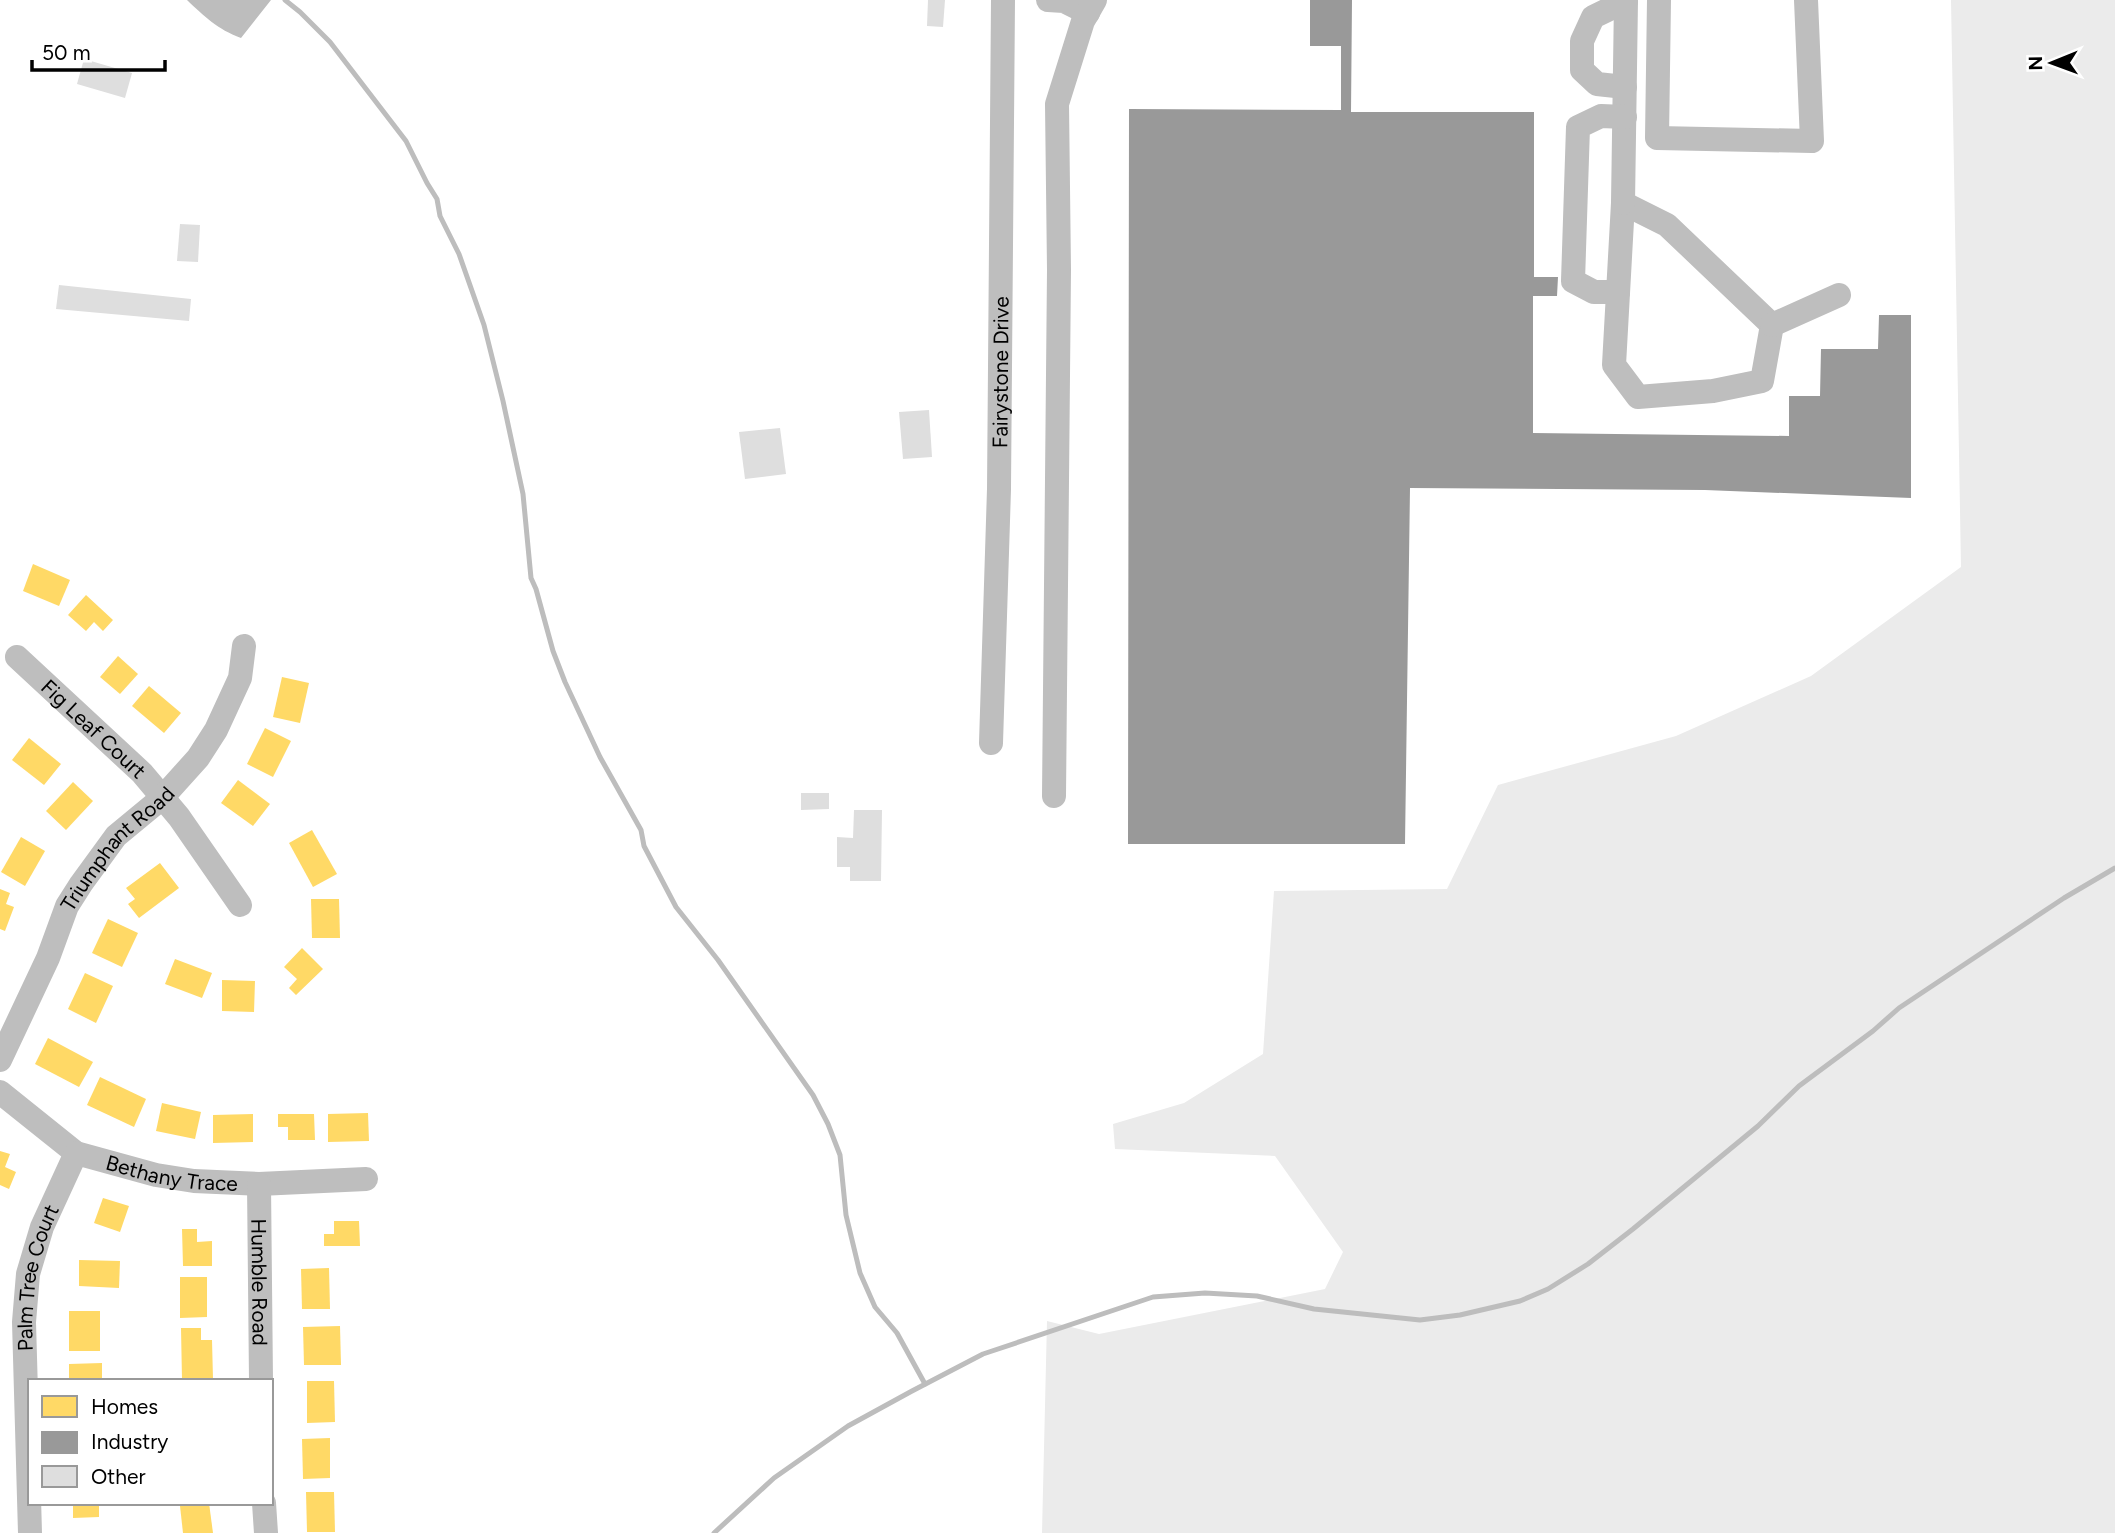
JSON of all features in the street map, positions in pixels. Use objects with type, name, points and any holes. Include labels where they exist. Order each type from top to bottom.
[{"type":"street","name":"Fairystone Drive","points":[[991,743],[999,489],[1003,0]]},
{"type":"street","points":[[1048,0],[1091,7],[1083,21],[1057,104],[1059,270],[1054,796]]},
{"type":"street","points":[[1625,87],[1597,84],[1582,69],[1582,41],[1593,18],[1626,0],[1625,117],[1623,203],[1614,365],[1638,397],[1713,391],[1762,381],[1772,325]]},
{"type":"street","points":[[1659,0],[1657,138],[1812,141],[1806,0]]},
{"type":"street","points":[[1626,39],[1657,42]]},
{"type":"street","points":[[1618,292],[1594,292],[1573,281],[1578,127],[1601,116],[1625,117]]},
{"type":"street","points":[[1623,203],[1667,225],[1772,325]]},
{"type":"street","points":[[1772,325],[1839,295]]},
{"type":"street","name":"Triumphant Road","points":[[0,1060],[48,958],[67,906],[116,836],[162,797],[198,758],[216,730],[240,678],[244,646]]},
{"type":"street","name":"Fig Leaf Court","points":[[17,657],[142,773],[179,817],[240,905]]},
{"type":"street","name":"Bethany Trace","points":[[0,1092],[76,1153],[156,1175],[194,1181],[259,1184],[366,1179]]},
{"type":"street","name":"Palm Tree Court","points":[[28,1463],[24,1322],[28,1274],[42,1227],[76,1153]]},
{"type":"street","name":"Humble Road","points":[[259,1184],[261,1379]]},
{"type":"street","name":"Palm Tree Court","points":[[29,1505],[30,1533]]},
{"type":"street","points":[[264,1505],[267,1533]]},
{"type":"shaded area","points":[[187,0],[271,0],[241,38],[218,27]]},
{"type":"shaded area","points":[[1951,0],[2115,0],[2115,1533],[1042,1533],[1047,1321],[1099,1334],[1325,1289],[1343,1252],[1275,1156],[1115,1149],[1113,1124],[1184,1103],[1263,1054],[1274,891],[1447,889],[1498,785],[1676,736],[1811,676],[1961,567]]},
{"type":"building: Homes","points":[[33,564],[70,580],[59,606],[23,591]]},
{"type":"building: Homes","points":[[86,595],[113,620],[103,631],[94,622],[86,631],[68,615]]},
{"type":"building: Homes","points":[[118,656],[138,674],[120,694],[100,677]]},
{"type":"building: Homes","points":[[282,677],[309,683],[300,723],[273,717]]},
{"type":"building: Homes","points":[[149,686],[181,713],[164,733],[132,706]]},
{"type":"building: Homes","points":[[265,728],[291,741],[273,777],[247,764]]},
{"type":"building: Homes","points":[[29,738],[61,764],[44,785],[12,760]]},
{"type":"building: Homes","points":[[238,780],[270,804],[253,826],[221,803]]},
{"type":"building: Homes","points":[[73,782],[93,801],[66,830],[46,811]]},
{"type":"building: Homes","points":[[312,830],[337,874],[313,887],[289,843]]},
{"type":"building: Homes","points":[[21,837],[45,851],[25,886],[1,872]]},
{"type":"building: Homes","points":[[160,863],[179,888],[139,918],[128,904],[135,899],[126,888]]},
{"type":"building: Homes","points":[[0,889],[10,893],[6,904],[14,907],[5,931],[0,929]]},
{"type":"building: Homes","points":[[311,899],[339,899],[340,938],[312,938]]},
{"type":"building: Homes","points":[[108,919],[138,933],[122,967],[92,953]]},
{"type":"building: Homes","points":[[302,948],[323,969],[296,995],[289,988],[297,979],[284,967]]},
{"type":"building: Homes","points":[[175,959],[212,973],[202,998],[165,984]]},
{"type":"building: Homes","points":[[85,973],[113,986],[96,1023],[68,1009]]},
{"type":"building: Homes","points":[[222,980],[255,981],[254,1012],[222,1011]]},
{"type":"building: Homes","points":[[48,1038],[93,1062],[79,1087],[35,1064]]},
{"type":"building: Homes","points":[[100,1077],[146,1099],[134,1127],[87,1105]]},
{"type":"building: Homes","points":[[162,1103],[201,1112],[195,1139],[156,1131]]},
{"type":"building: Homes","points":[[368,1113],[369,1141],[328,1142],[328,1114]]},
{"type":"building: Homes","points":[[253,1114],[253,1142],[213,1143],[213,1115]]},
{"type":"building: Homes","points":[[278,1114],[314,1114],[315,1140],[288,1140],[288,1127],[278,1127]]},
{"type":"building: Homes","points":[[0,1151],[10,1154],[5,1167],[16,1172],[9,1189],[0,1185]]},
{"type":"building: Homes","points":[[103,1198],[129,1206],[120,1232],[94,1223]]},
{"type":"building: Homes","points":[[334,1221],[359,1221],[360,1246],[324,1246],[324,1234],[334,1234]]},
{"type":"building: Homes","points":[[182,1229],[197,1229],[197,1242],[212,1241],[212,1266],[183,1266]]},
{"type":"building: Homes","points":[[79,1260],[120,1261],[119,1288],[79,1286]]},
{"type":"building: Homes","points":[[329,1268],[330,1309],[302,1309],[301,1269]]},
{"type":"building: Homes","points":[[180,1277],[207,1277],[207,1317],[180,1318]]},
{"type":"building: Homes","points":[[69,1311],[100,1311],[100,1351],[69,1351]]},
{"type":"building: Homes","points":[[340,1326],[341,1365],[304,1365],[303,1327]]},
{"type":"building: Homes","points":[[181,1328],[201,1328],[201,1340],[212,1340],[213,1379],[182,1379]]},
{"type":"building: Homes","points":[[102,1363],[102,1379],[69,1379],[69,1364]]},
{"type":"building: Homes","points":[[307,1381],[334,1381],[335,1422],[307,1423]]},
{"type":"building: Homes","points":[[330,1438],[330,1478],[303,1479],[302,1439]]},
{"type":"building: Homes","points":[[306,1492],[334,1492],[335,1532],[307,1532]]},
{"type":"building: Homes","points":[[73,1505],[99,1505],[99,1517],[73,1518]]},
{"type":"building: Homes","points":[[209,1505],[213,1533],[183,1533],[180,1506]]},
{"type":"building: Industry","points":[[1310,0],[1352,0],[1351,112],[1534,112],[1534,277],[1558,277],[1557,296],[1533,296],[1533,433],[1789,436],[1789,396],[1820,396],[1821,349],[1878,349],[1879,315],[1911,315],[1911,498],[1705,490],[1410,488],[1405,844],[1128,844],[1129,109],[1341,110],[1341,46],[1310,46]]},
{"type":"building: Other","points":[[928,0],[945,0],[943,27],[927,26]]},
{"type":"building: Other","points":[[84,59],[132,73],[125,98],[77,84]]},
{"type":"building: Other","points":[[180,224],[200,225],[198,262],[177,261]]},
{"type":"building: Other","points":[[59,285],[191,299],[189,321],[56,309]]},
{"type":"building: Other","points":[[929,410],[932,457],[903,459],[899,412]]},
{"type":"building: Other","points":[[780,428],[786,474],[745,479],[739,432]]},
{"type":"building: Other","points":[[801,793],[829,793],[829,809],[801,810]]},
{"type":"building: Other","points":[[854,810],[882,810],[881,881],[850,881],[850,867],[837,867],[837,837],[853,838]]},
{"type":"waterway","points":[[285,0],[330,42],[406,141],[437,199],[440,216],[459,254],[484,325],[523,494],[531,578],[565,682],[600,757],[641,830],[644,846],[676,907],[718,960],[813,1095],[828,1124],[840,1155],[846,1215],[860,1273],[875,1307],[897,1333],[925,1384]]},
{"type":"waterway","points":[[714,1533],[774,1478],[848,1426],[912,1391],[983,1354],[1153,1297],[1205,1293],[1257,1296],[1314,1309],[1420,1320],[1460,1315],[1520,1301],[1548,1289],[1588,1264],[1633,1229],[1758,1126],[1799,1086],[1873,1031],[1899,1008],[2064,898],[2115,868]]}]
